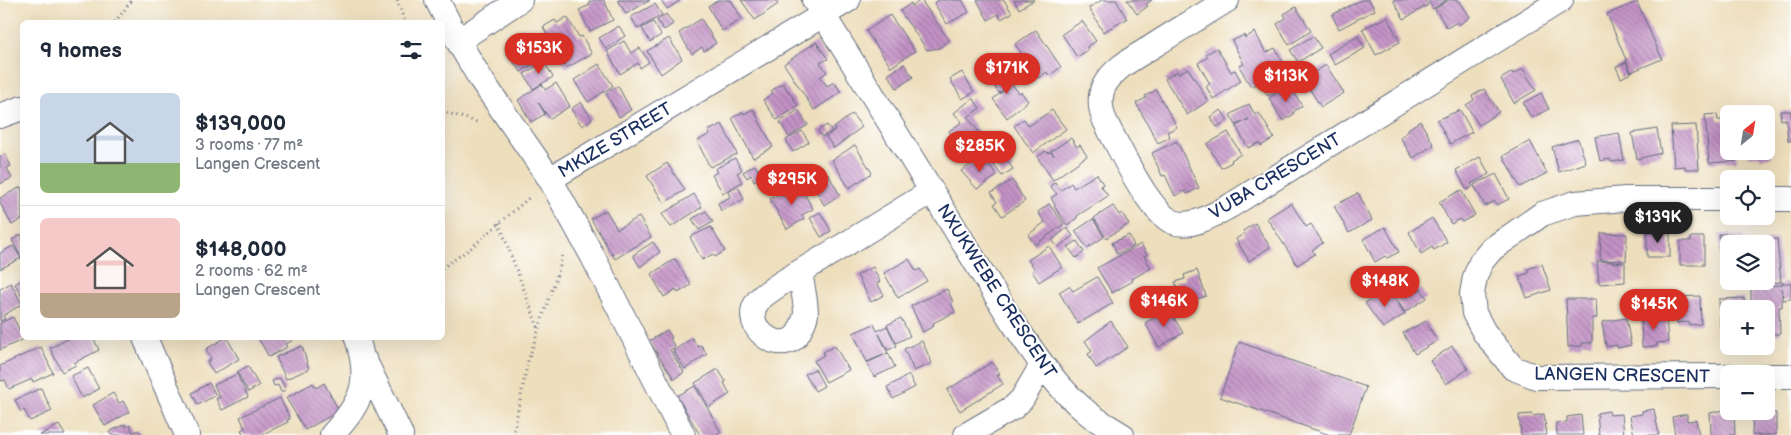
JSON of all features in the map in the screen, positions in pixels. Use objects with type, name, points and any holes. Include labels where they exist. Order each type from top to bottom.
[{"type":"street","name":"MKIZE STREET","points":[[437,0],[480,78],[550,179],[819,8],[848,0]]},
{"type":"street","points":[[458,41],[520,0]]},
{"type":"street","name":"VUBA CRESCENT","points":[[1227,0],[1132,59],[1112,74],[1103,87],[1102,113],[1121,153],[1144,192],[1156,208],[1165,217],[1174,222],[1184,224],[1197,221],[1230,206],[1561,0]]},
{"type":"street","name":"NXUKWEBE CRESCENT","points":[[819,8],[1010,318],[1042,365],[1089,414],[1122,435]]},
{"type":"street","points":[[0,116],[20,109]]},
{"type":"street","points":[[550,179],[683,435]]},
{"type":"street","points":[[800,272],[932,191]]},
{"type":"street","name":"LANGEN CRESCENT","points":[[1720,199],[1626,199],[1575,202],[1560,207],[1542,214],[1492,249],[1482,262],[1475,277],[1472,294],[1474,313],[1484,332],[1513,368],[1523,374],[1536,378],[1720,376]]},
{"type":"street","points":[[1775,199],[1791,199]]},
{"type":"street","points":[[146,340],[188,435]]},
{"type":"street","points":[[332,435],[345,421],[359,396],[365,374],[360,347]]},
{"type":"street","points":[[360,347],[401,435]]},
{"type":"street","points":[[966,435],[1014,407],[1022,399],[1042,365]]},
{"type":"street","points":[[1775,376],[1791,376]]},
{"type":"path","points":[[116,20],[132,0]]},
{"type":"path","points":[[397,0],[404,20]]},
{"type":"path","points":[[445,266],[470,248],[550,179]]},
{"type":"path","points":[[513,435],[528,361],[560,266],[569,213]]},
{"type":"path","points":[[499,223],[539,330]]},
{"type":"building","points":[[604,0],[613,20],[590,31],[579,10],[590,5],[589,2]]},
{"type":"building","points":[[618,0],[650,0],[626,14]]},
{"type":"building","points":[[661,0],[681,0],[667,9]]},
{"type":"building","points":[[719,0],[731,0],[742,19],[722,31],[708,6]]},
{"type":"building","points":[[741,0],[775,0],[778,4],[755,20]]},
{"type":"building","points":[[921,0],[949,40],[939,48],[927,50],[900,11],[911,3],[912,6]]},
{"type":"building","points":[[939,0],[962,0],[969,12],[947,24],[934,3]]},
{"type":"building","points":[[977,0],[1004,0],[1012,13],[1001,19],[998,14],[988,20]]},
{"type":"building","points":[[1014,0],[1034,0],[1019,9]]},
{"type":"building","points":[[1102,0],[1116,0],[1127,19],[1103,32],[1089,8]]},
{"type":"building","points":[[1127,0],[1152,0],[1146,4],[1148,6],[1137,14]]},
{"type":"building","points":[[1361,0],[1369,0],[1375,10],[1339,29],[1332,15]]},
{"type":"building","points":[[1393,0],[1425,0],[1428,5],[1404,19]]},
{"type":"building","points":[[1428,0],[1447,0],[1433,9]]},
{"type":"building","points":[[1449,0],[1459,0],[1470,17],[1459,25],[1457,22],[1447,28],[1435,9]]},
{"type":"building","points":[[1637,2],[1662,59],[1631,72],[1607,14]]},
{"type":"building","points":[[655,4],[662,15],[638,29],[631,17]]},
{"type":"building","points":[[1296,7],[1311,31],[1289,45],[1277,24],[1286,18],[1284,14]]},
{"type":"building","points":[[666,14],[673,24],[664,30],[657,20]]},
{"type":"building","points":[[890,15],[915,51],[891,67],[866,31]]},
{"type":"building","points":[[567,17],[579,37],[582,36],[592,54],[566,68],[543,27],[555,20],[557,23]]},
{"type":"building","points":[[1387,17],[1400,42],[1376,55],[1362,29]]},
{"type":"building","points":[[701,19],[716,43],[704,51],[702,47],[692,54],[679,33]]},
{"type":"building","points":[[1082,21],[1096,41],[1087,47],[1088,50],[1077,57],[1062,34]]},
{"type":"building","points":[[653,22],[661,35],[650,42],[642,28]]},
{"type":"building","points":[[619,26],[625,36],[606,49],[599,38]]},
{"type":"building","points":[[1036,30],[1061,67],[1049,76],[1047,72],[1038,78],[1015,44]]},
{"type":"building","points":[[527,32],[544,57],[521,72],[506,52],[517,44],[515,40]]},
{"type":"building","points":[[1255,32],[1266,53],[1275,48],[1286,68],[1251,87],[1239,66],[1244,64],[1232,41],[1244,35],[1245,38]]},
{"type":"building","points":[[1313,36],[1321,48],[1298,62],[1290,50]]},
{"type":"building","points":[[1358,36],[1365,48],[1335,65],[1328,54]]},
{"type":"building","points":[[669,38],[682,59],[661,74],[647,51]]},
{"type":"building","points":[[624,41],[631,53],[640,48],[649,62],[640,68],[638,63],[620,74],[607,51]]},
{"type":"building","points":[[816,42],[828,59],[820,63],[827,72],[820,77],[827,86],[834,82],[841,92],[814,110],[784,64]]},
{"type":"building","points":[[1217,48],[1231,72],[1235,70],[1241,81],[1213,99],[1206,86],[1210,84],[1198,63],[1208,57],[1206,54]]},
{"type":"building","points":[[544,62],[553,77],[533,89],[524,74]]},
{"type":"building","points":[[1626,62],[1631,73],[1621,78],[1616,67]]},
{"type":"building","points":[[599,64],[613,86],[588,102],[574,80]]},
{"type":"building","points":[[904,64],[913,77],[897,88],[888,75]]},
{"type":"building","points":[[1326,65],[1344,93],[1321,107],[1303,79]]},
{"type":"building","points":[[1188,68],[1208,101],[1187,115],[1165,79],[1177,71],[1178,74]]},
{"type":"building","points":[[1523,69],[1536,90],[1514,103],[1501,79],[1512,72],[1513,74]]},
{"type":"building","points":[[1001,70],[1019,93],[1021,92],[1028,101],[1007,118],[993,99],[1004,90],[999,93],[989,79]]},
{"type":"building","points":[[962,72],[974,92],[962,99],[950,79]]},
{"type":"building","points":[[1282,73],[1288,84],[1268,96],[1261,85]]},
{"type":"building","points":[[556,83],[570,106],[550,119],[538,102],[545,114],[531,122],[518,100],[542,84],[545,90]]},
{"type":"building","points":[[783,83],[798,106],[777,120],[763,100],[773,93],[771,91]]},
{"type":"building","points":[[1290,85],[1302,106],[1283,121],[1269,98]]},
{"type":"building","points":[[618,86],[631,110],[619,117],[606,93]]},
{"type":"building","points":[[1484,89],[1499,112],[1479,125],[1466,105],[1474,100],[1472,96]]},
{"type":"building","points":[[1156,90],[1177,127],[1167,132],[1170,137],[1158,143],[1136,103]]},
{"type":"building","points":[[1541,93],[1549,109],[1531,118],[1523,103]]},
{"type":"building","points":[[973,98],[980,108],[968,117],[983,138],[960,154],[952,143],[955,141],[949,131],[962,122],[954,113]]},
{"type":"building","points":[[581,102],[592,119],[582,126],[571,109]]},
{"type":"building","points":[[1249,104],[1255,115],[1259,113],[1274,138],[1261,146],[1259,143],[1248,148],[1236,126],[1249,119],[1236,125],[1230,115]]},
{"type":"building","points":[[753,109],[773,147],[753,158],[732,118]]},
{"type":"building","points":[[798,110],[808,125],[789,137],[780,122]]},
{"type":"building","points":[[1052,110],[1066,129],[1033,153],[1014,126],[1024,119],[1029,126]]},
{"type":"building","points":[[1221,110],[1228,120],[1217,127],[1210,117]]},
{"type":"building","points":[[1460,110],[1472,132],[1450,144],[1437,120]]},
{"type":"building","points":[[1780,111],[1791,111],[1791,141],[1788,141],[1786,119],[1781,120]]},
{"type":"building","points":[[852,114],[862,127],[834,148],[826,137]]},
{"type":"building","points":[[1717,114],[1718,120],[1720,120],[1720,160],[1737,161],[1709,163],[1705,115]]},
{"type":"building","points":[[1420,121],[1434,145],[1413,158],[1400,137]]},
{"type":"building","points":[[722,124],[737,154],[710,167],[697,141],[710,134],[708,131]]},
{"type":"building","points":[[827,125],[832,131],[822,137],[818,130]]},
{"type":"building","points":[[1696,125],[1699,169],[1685,169],[1685,166],[1674,167],[1671,126]]},
{"type":"building","points":[[1657,129],[1661,153],[1637,159],[1632,133]]},
{"type":"building","points":[[802,131],[809,142],[793,152],[786,140]]},
{"type":"building","points":[[1228,132],[1241,154],[1221,168],[1207,144]]},
{"type":"building","points":[[1619,133],[1624,160],[1611,162],[1610,159],[1600,161],[1595,137]]},
{"type":"building","points":[[1071,138],[1077,147],[1080,145],[1087,156],[1053,180],[1037,157],[1046,151],[1048,153],[1051,152],[1054,156],[1051,151]]},
{"type":"building","points":[[1578,139],[1586,163],[1559,172],[1552,147]]},
{"type":"building","points":[[1177,141],[1199,188],[1187,194],[1185,191],[1175,196],[1165,175],[1162,176],[1152,153]]},
{"type":"building","points":[[1530,141],[1547,173],[1520,187],[1503,156]]},
{"type":"building","points":[[855,145],[872,173],[849,188],[832,160]]},
{"type":"building","points":[[998,148],[1013,169],[1002,176],[987,155]]},
{"type":"building","points":[[5,154],[11,166],[7,168],[12,178],[0,184],[0,157]]},
{"type":"building","points":[[984,156],[997,176],[977,189],[961,171]]},
{"type":"building","points":[[1480,157],[1489,174],[1471,184],[1473,186],[1467,190],[1456,170]]},
{"type":"building","points":[[735,158],[742,170],[737,173],[742,182],[723,193],[712,175],[717,172],[715,169]]},
{"type":"building","points":[[667,163],[685,190],[664,203],[647,176]]},
{"type":"building","points":[[755,165],[762,176],[754,181],[751,175],[747,178],[743,172]]},
{"type":"building","points":[[828,174],[840,195],[824,205],[815,189],[820,186],[817,180]]},
{"type":"building","points":[[1097,174],[1103,184],[1101,186],[1108,196],[1077,216],[1067,225],[1054,206],[1051,198],[1057,194],[1050,186],[1055,182],[1061,190],[1071,183],[1074,188]]},
{"type":"building","points":[[1496,174],[1509,199],[1497,205],[1495,201],[1485,206],[1474,185]]},
{"type":"building","points":[[1012,180],[1025,201],[1002,216],[994,204],[997,202],[991,193]]},
{"type":"building","points":[[800,186],[813,209],[802,215],[804,219],[787,229],[770,199],[789,188],[791,191]]},
{"type":"building","points":[[738,187],[744,199],[721,211],[718,203],[730,197],[728,192]]},
{"type":"building","points":[[20,188],[20,220],[12,225],[0,203],[0,198]]},
{"type":"building","points":[[1461,190],[1475,215],[1462,222],[1460,219],[1451,224],[1439,202]]},
{"type":"building","points":[[1358,193],[1372,220],[1349,233],[1334,206]]},
{"type":"building","points":[[694,194],[702,207],[671,227],[662,214]]},
{"type":"building","points":[[1291,203],[1306,227],[1311,224],[1323,243],[1312,250],[1315,254],[1297,265],[1267,218]]},
{"type":"building","points":[[1049,204],[1064,224],[1035,245],[1028,235],[1045,222],[1038,212]]},
{"type":"building","points":[[1113,206],[1119,215],[1122,213],[1129,224],[1106,238],[1094,218]]},
{"type":"building","points":[[606,210],[617,229],[639,217],[651,237],[615,259],[591,219]]},
{"type":"building","points":[[706,211],[713,222],[699,230],[692,219]]},
{"type":"building","points":[[820,212],[831,231],[821,237],[810,218]]},
{"type":"building","points":[[1432,218],[1447,242],[1434,250],[1432,247],[1421,254],[1409,232]]},
{"type":"building","points":[[1093,219],[1104,237],[1087,248],[1075,231]]},
{"type":"building","points":[[1255,223],[1270,247],[1249,261],[1236,239],[1245,233],[1243,231]]},
{"type":"building","points":[[711,227],[725,251],[715,257],[713,254],[702,260],[690,237]]},
{"type":"building","points":[[1385,227],[1399,252],[1387,258],[1385,256],[1375,262],[1363,239]]},
{"type":"building","points":[[1067,228],[1073,236],[1058,247],[1052,240]]},
{"type":"building","points":[[1647,232],[1670,232],[1670,257],[1647,257]]},
{"type":"building","points":[[1601,233],[1627,234],[1626,261],[1600,260]]},
{"type":"building","points":[[1719,234],[1731,234],[1720,235],[1720,248]]},
{"type":"building","points":[[20,235],[20,255],[12,240]]},
{"type":"building","points":[[1129,235],[1134,246],[1117,254],[1112,243]]},
{"type":"building","points":[[1691,237],[1704,237],[1704,265],[1680,265],[1680,241],[1691,241]]},
{"type":"building","points":[[1775,239],[1777,239],[1781,282],[1775,282]]},
{"type":"building","points":[[1077,241],[1084,252],[1076,258],[1068,247]]},
{"type":"building","points":[[653,242],[660,252],[640,267],[633,255]]},
{"type":"building","points":[[1141,244],[1147,255],[1144,256],[1151,268],[1112,293],[1097,268]]},
{"type":"building","points":[[13,246],[20,259],[0,269],[0,253]]},
{"type":"building","points":[[1049,246],[1062,267],[1039,282],[1032,271],[1035,269],[1028,260]]},
{"type":"building","points":[[675,259],[691,285],[678,293],[676,289],[664,297],[651,274]]},
{"type":"building","points":[[909,259],[916,271],[920,269],[927,281],[898,298],[884,273]]},
{"type":"building","points":[[1597,261],[1625,263],[1625,282],[1599,284]]},
{"type":"building","points":[[1542,264],[1551,290],[1527,298],[1519,276],[1529,273],[1528,269]]},
{"type":"building","points":[[873,267],[880,282],[877,283],[884,295],[871,302],[857,275]]},
{"type":"building","points":[[1197,270],[1206,296],[1183,304],[1175,282],[1185,279],[1184,275]]},
{"type":"building","points":[[1097,277],[1113,303],[1078,324],[1059,292],[1069,286],[1073,291]]},
{"type":"building","points":[[20,281],[20,293],[15,284]]},
{"type":"building","points":[[1411,281],[1417,291],[1421,289],[1427,298],[1405,312],[1392,293]]},
{"type":"building","points":[[11,283],[20,300],[20,305],[3,316],[5,319],[0,321],[0,289]]},
{"type":"building","points":[[1782,283],[1791,283],[1791,299],[1783,300],[1782,288],[1782,307],[1779,307],[1780,334],[1775,334],[1775,300],[1751,300],[1751,290],[1775,290],[1775,285],[1782,285]]},
{"type":"building","points":[[1387,288],[1405,314],[1383,328],[1365,303]]},
{"type":"building","points":[[947,289],[955,312],[933,323],[934,326],[923,332],[911,306]]},
{"type":"building","points":[[1700,296],[1701,324],[1677,323],[1676,297]]},
{"type":"building","points":[[1744,298],[1744,300],[1720,300],[1720,327],[1719,299]]},
{"type":"building","points":[[1566,299],[1596,299],[1597,318],[1592,318],[1592,343],[1582,343],[1582,346],[1568,347]]},
{"type":"building","points":[[1169,309],[1183,333],[1159,347],[1145,323]]},
{"type":"building","points":[[1666,316],[1668,342],[1657,343],[1657,346],[1642,347],[1641,317]]},
{"type":"building","points":[[13,317],[20,331],[20,340],[22,340],[0,350],[0,323]]},
{"type":"building","points":[[901,318],[910,336],[896,343],[887,325]]},
{"type":"building","points":[[1626,318],[1631,345],[1617,348],[1617,345],[1606,347],[1602,322]]},
{"type":"building","points":[[1111,321],[1128,347],[1096,368],[1088,354],[1092,351],[1085,341]]},
{"type":"building","points":[[1426,321],[1437,341],[1415,354],[1403,333]]},
{"type":"building","points":[[874,324],[877,331],[887,326],[897,346],[888,350],[879,334],[888,353],[867,362],[853,333]]},
{"type":"building","points":[[667,330],[675,347],[670,350],[684,372],[674,379],[649,341]]},
{"type":"building","points":[[692,338],[698,347],[701,345],[707,354],[685,369],[673,351]]},
{"type":"building","points":[[66,340],[94,340],[99,350],[74,363],[76,365],[62,372],[50,348]]},
{"type":"building","points":[[222,340],[228,340],[239,359],[214,374],[207,362],[211,359],[206,349]]},
{"type":"building","points":[[259,340],[293,340],[286,344],[287,347],[269,357]]},
{"type":"building","points":[[922,341],[932,363],[914,371],[904,349]]},
{"type":"building","points":[[1239,342],[1366,387],[1349,435],[1330,435],[1220,397]]},
{"type":"building","points":[[302,346],[309,369],[286,379],[276,357]]},
{"type":"building","points":[[835,346],[849,370],[826,382],[814,361],[824,355],[823,352]]},
{"type":"building","points":[[1452,346],[1468,369],[1446,384],[1430,361]]},
{"type":"building","points":[[41,347],[53,373],[33,382],[32,379],[9,389],[5,380],[1,381],[0,366]]},
{"type":"building","points":[[888,353],[895,367],[874,377],[867,363]]},
{"type":"building","points":[[992,362],[1000,374],[997,375],[1003,384],[960,411],[947,390]]},
{"type":"building","points":[[248,366],[259,386],[248,392],[237,372]]},
{"type":"building","points":[[88,368],[99,389],[82,398],[71,376]]},
{"type":"building","points":[[718,369],[726,382],[724,383],[730,394],[709,407],[695,383]]},
{"type":"building","points":[[815,369],[824,386],[815,391],[805,374]]},
{"type":"building","points":[[237,374],[248,397],[222,410],[216,399],[220,397],[214,385]]},
{"type":"building","points":[[909,375],[915,387],[893,399],[887,387]]},
{"type":"building","points":[[280,378],[286,390],[281,392],[278,385],[274,386],[272,381]]},
{"type":"building","points":[[209,383],[216,395],[198,405],[192,393]]},
{"type":"building","points":[[313,383],[316,388],[324,383],[339,411],[305,430],[286,398]]},
{"type":"building","points":[[695,386],[721,432],[715,435],[700,435],[677,396]]},
{"type":"building","points":[[41,388],[52,411],[30,421],[24,410],[21,412],[15,400]]},
{"type":"building","points":[[113,393],[119,403],[123,401],[129,412],[105,426],[93,405]]},
{"type":"building","points":[[280,398],[290,419],[287,420],[288,422],[261,435],[244,435],[241,430],[245,428],[240,417]]},
{"type":"building","points":[[1654,409],[1659,435],[1634,435],[1630,416]]},
{"type":"building","points":[[1609,411],[1610,415],[1622,414],[1624,435],[1599,435],[1597,413]]},
{"type":"building","points":[[1720,411],[1720,420],[1734,420],[1735,435],[1711,435],[1710,413]]},
{"type":"building","points":[[1776,413],[1776,435],[1752,435],[1753,420],[1775,420]]},
{"type":"building","points":[[1532,414],[1533,416],[1544,414],[1547,435],[1521,435],[1519,415]]},
{"type":"building","points":[[1687,414],[1687,421],[1696,420],[1699,435],[1675,435],[1672,417]]},
{"type":"building","points":[[1581,415],[1583,435],[1557,435],[1556,423],[1567,422],[1567,417]]},
{"type":"building","points":[[125,424],[126,427],[130,425],[133,433],[138,430],[141,435],[111,435],[109,432]]},
{"type":"building","points":[[59,425],[65,435],[40,435]]}]
